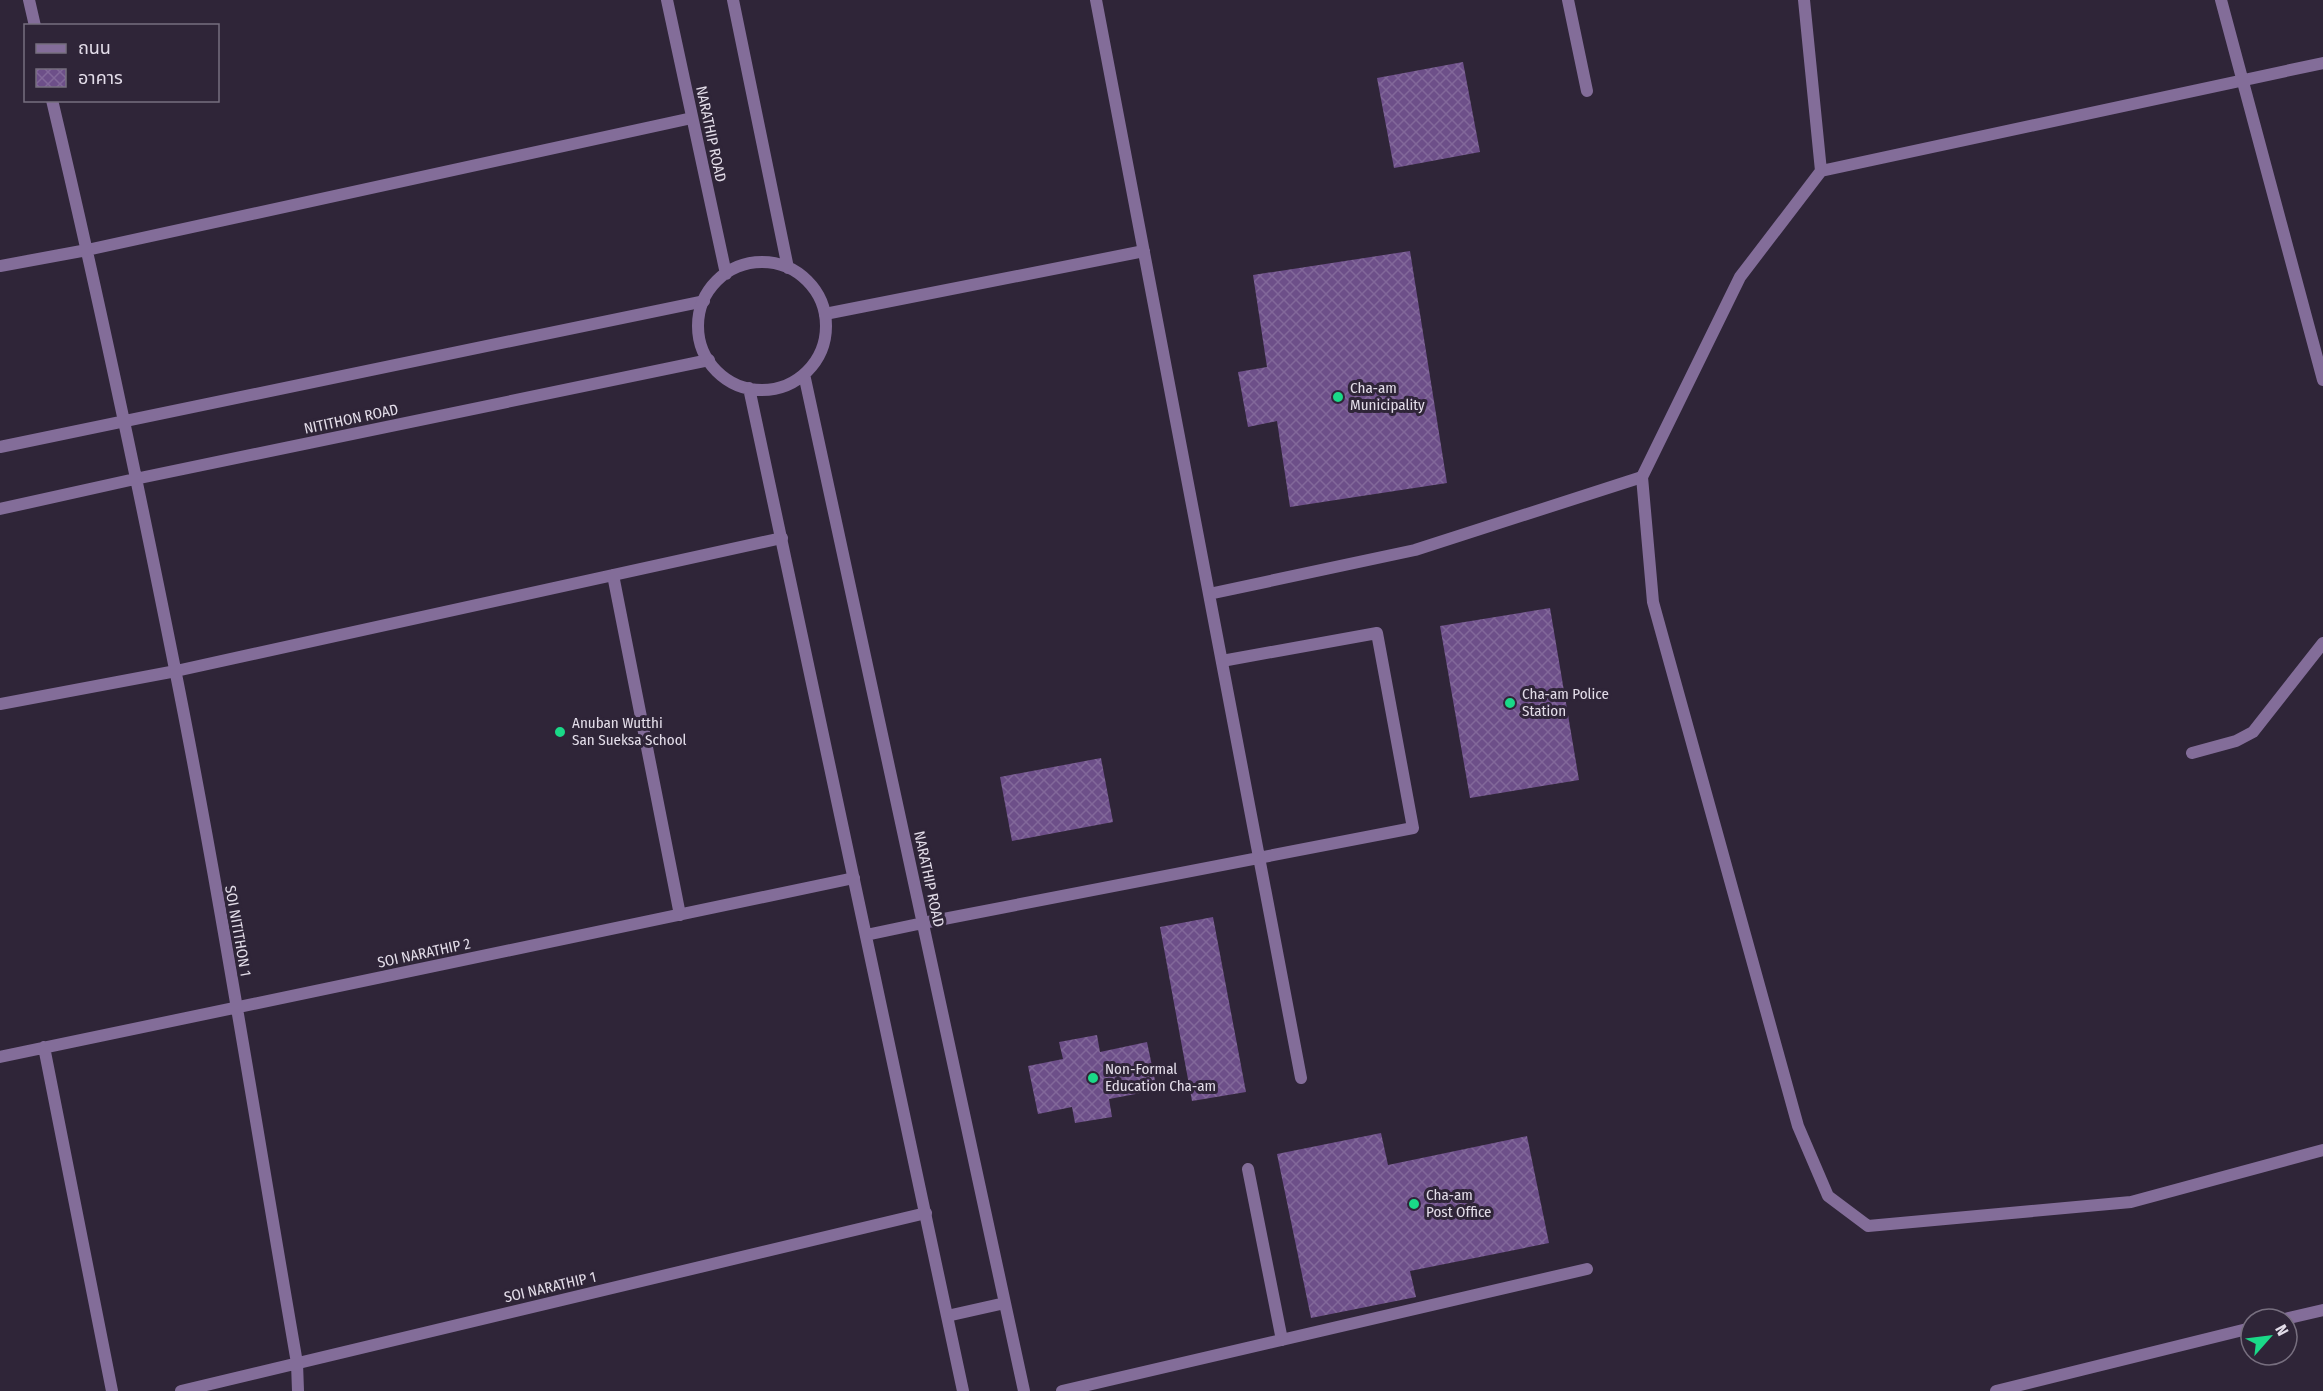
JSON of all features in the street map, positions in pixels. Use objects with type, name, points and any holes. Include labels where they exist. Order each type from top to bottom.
[{"type":"street","points":[[29,0],[35,24]]},
{"type":"street","name":"NARATHIP ROAD","points":[[667,0],[726,274]]},
{"type":"street","points":[[733,0],[788,268]]},
{"type":"street","points":[[1096,0],[1301,1078]]},
{"type":"street","points":[[1568,0],[1587,91]]},
{"type":"street","points":[[1804,0],[1821,171]]},
{"type":"street","points":[[2221,0],[2323,380]]},
{"type":"street","points":[[2323,63],[1821,171],[1740,278],[1642,477],[1653,602],[1798,1126],[1828,1196],[1868,1226],[2131,1202],[2323,1150]]},
{"type":"street","name":"SOI NITITHON 1","points":[[52,102],[87,250],[176,671],[297,1363],[298,1391]]},
{"type":"street","points":[[0,266],[87,250],[692,118]]},
{"type":"street","points":[[825,314],[1144,251]]},
{"type":"street","points":[[759,262],[779,264],[813,287],[825,314],[827,325],[824,346],[814,364],[798,380],[778,389],[749,388],[736,384],[718,372],[709,360],[699,333],[699,312],[707,293],[726,274],[738,266],[759,262]]},
{"type":"street","points":[[0,447],[704,302]]},
{"type":"street","name":"NITITHON ROAD","points":[[0,509],[135,478],[709,360]]},
{"type":"street","name":"NARATHIP ROAD","points":[[804,374],[1024,1391]]},
{"type":"street","points":[[749,388],[963,1391]]},
{"type":"street","points":[[1209,594],[1415,550],[1642,477]]},
{"type":"street","points":[[0,704],[176,671],[782,538]]},
{"type":"street","points":[[613,575],[680,915]]},
{"type":"street","points":[[866,935],[1413,828],[1377,633],[1222,661]]},
{"type":"street","points":[[2192,753],[2236,741],[2253,732],[2323,643]]},
{"type":"street","name":"SOI NARATHIP 2","points":[[0,1057],[854,878]]},
{"type":"street","points":[[44,1047],[112,1391]]},
{"type":"street","points":[[1248,1169],[1282,1340]]},
{"type":"street","name":"SOI NARATHIP 1","points":[[181,1391],[926,1214]]},
{"type":"street","points":[[1062,1391],[1587,1269]]},
{"type":"street","points":[[947,1316],[1005,1303]]},
{"type":"street","points":[[2299,1316],[2323,1310]]},
{"type":"street","points":[[1996,1391],[2239,1331]]},
{"type":"building","points":[[1463,62],[1480,152],[1394,168],[1377,78]]},
{"type":"building","name":"Cha-am Municipality","points":[[1410,251],[1447,483],[1290,507],[1277,421],[1248,427],[1238,372],[1267,367],[1253,275]]},
{"type":"building","name":"Cha-am Police Station","points":[[1550,608],[1579,780],[1470,798],[1440,626]]},
{"type":"building","points":[[1101,758],[1113,822],[1012,841],[1000,777]]},
{"type":"building","points":[[1213,917],[1246,1092],[1192,1101],[1160,927]]},
{"type":"building","name":"Non-Formal Education Cha-am","points":[[1097,1035],[1100,1052],[1147,1042],[1157,1090],[1109,1099],[1112,1117],[1075,1123],[1072,1107],[1038,1114],[1028,1066],[1063,1059],[1059,1042]]},
{"type":"building","name":"Cha-am Post Office","points":[[1381,1133],[1388,1165],[1527,1136],[1549,1243],[1410,1271],[1416,1297],[1311,1318],[1277,1154]]},
{"type":"place","name":"Cha-am Municipality","points":[[1338,397]]},
{"type":"place","name":"Cha-am Police Station","points":[[1510,703]]},
{"type":"place","name":"Anuban Wutthi San Sueksa School","points":[[560,732]]},
{"type":"place","name":"Non-Formal Education Cha-am","points":[[1093,1078]]},
{"type":"place","name":"Cha-am Post Office","points":[[1414,1204]]}]
